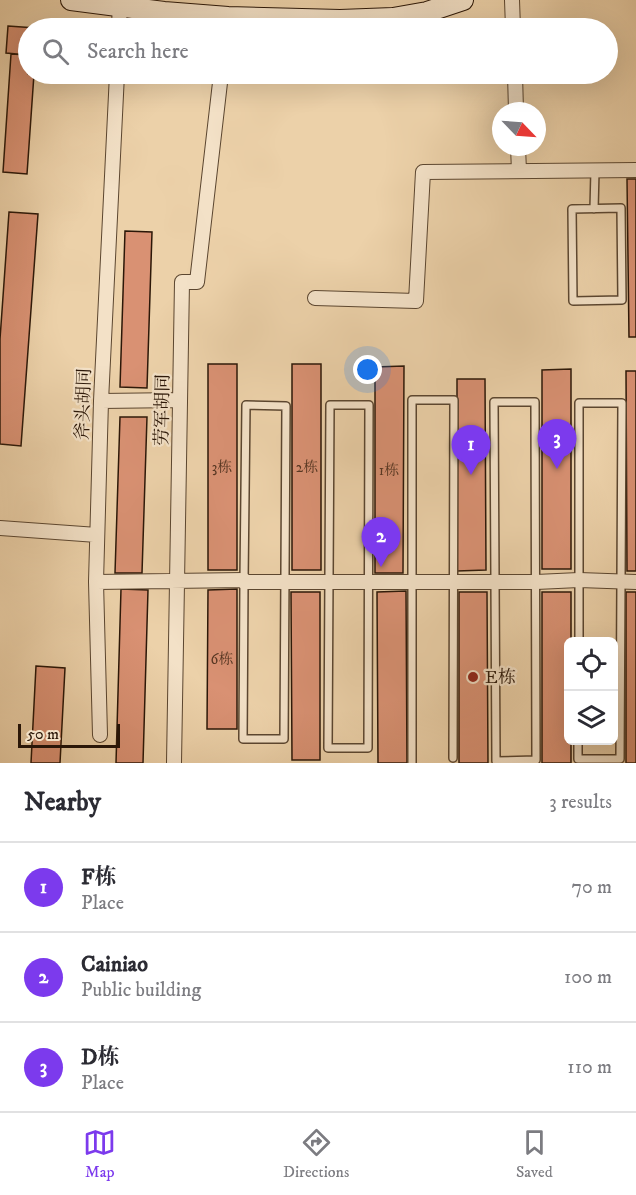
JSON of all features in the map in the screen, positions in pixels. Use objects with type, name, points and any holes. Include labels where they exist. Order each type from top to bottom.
[{"type":"main road","points":[[71,0],[120,3],[164,12],[265,18]]},
{"type":"main road","points":[[176,0],[228,17],[394,6],[424,0]]},
{"type":"main road","points":[[393,18],[428,12],[463,0]]},
{"type":"street","points":[[512,0],[513,18]]},
{"type":"street","points":[[119,18],[120,3]]},
{"type":"street","name":"斧头胡同","points":[[100,735],[97,535],[117,84]]},
{"type":"street","name":"劳军胡同","points":[[174,763],[182,282],[197,282],[220,84]]},
{"type":"street","points":[[515,84],[516,102]]},
{"type":"street","points":[[518,156],[519,171]]},
{"type":"street","points":[[315,298],[416,301],[423,172],[636,170]]},
{"type":"street","points":[[101,401],[180,400]]},
{"type":"street","points":[[0,528],[97,535]]},
{"type":"street","points":[[96,582],[177,580],[412,583],[579,580],[636,582]]},
{"type":"lane","points":[[594,209],[595,171]]},
{"type":"lane","points":[[621,208],[622,300],[573,301],[572,209],[594,209],[621,208]]},
{"type":"lane","points":[[412,763],[412,400],[453,400],[453,758]]},
{"type":"lane","points":[[494,402],[535,402],[536,582],[536,760],[496,760],[494,402]]},
{"type":"lane","points":[[578,745],[578,759],[620,759],[622,403],[579,403],[579,637]]},
{"type":"lane","points":[[246,405],[286,405],[285,582],[284,739],[243,739],[246,405]]},
{"type":"lane","points":[[330,405],[369,405],[368,581],[368,748],[328,748],[330,405]]},
{"type":"building","points":[[8,26],[18,27],[18,54],[6,53]]},
{"type":"building","points":[[11,54],[18,54],[18,84],[33,84],[27,174],[3,172]]},
{"type":"building","points":[[627,179],[636,179],[636,337],[629,337]]},
{"type":"building","points":[[9,212],[38,214],[21,446],[0,444],[0,339]]},
{"type":"building","points":[[125,231],[152,232],[147,388],[120,387]]},
{"type":"building","points":[[208,364],[237,364],[237,570],[208,570]]},
{"type":"building","points":[[292,364],[321,364],[321,570],[292,570]]},
{"type":"building","points":[[404,366],[403,573],[375,573],[375,367]]},
{"type":"building","points":[[571,369],[571,569],[542,569],[542,370]]},
{"type":"building","points":[[626,371],[636,371],[636,571],[627,571]]},
{"type":"building","points":[[457,379],[485,379],[486,570],[457,571]]},
{"type":"building","points":[[120,417],[147,417],[142,573],[115,573]]},
{"type":"building","points":[[121,589],[148,590],[143,763],[116,763]]},
{"type":"building","points":[[237,589],[237,729],[207,729],[208,590]]},
{"type":"building","points":[[406,591],[407,763],[378,763],[377,592]]},
{"type":"building","points":[[291,592],[320,592],[320,760],[292,760]]},
{"type":"building","name":"E栋","points":[[459,592],[487,592],[488,763],[459,763]]},
{"type":"building","points":[[542,592],[571,592],[571,637],[564,637],[564,745],[571,745],[571,763],[542,763]]},
{"type":"building","points":[[626,592],[636,592],[636,763],[626,763]]},
{"type":"building","points":[[36,666],[65,668],[60,763],[31,763]]},
{"type":"place","name":"D栋","points":[[557,469]]},
{"type":"place","name":"F栋","points":[[471,475]]},
{"type":"place","name":"Cainiao","points":[[381,567]]},
{"type":"place","name":"E栋","points":[[473,677]]}]
